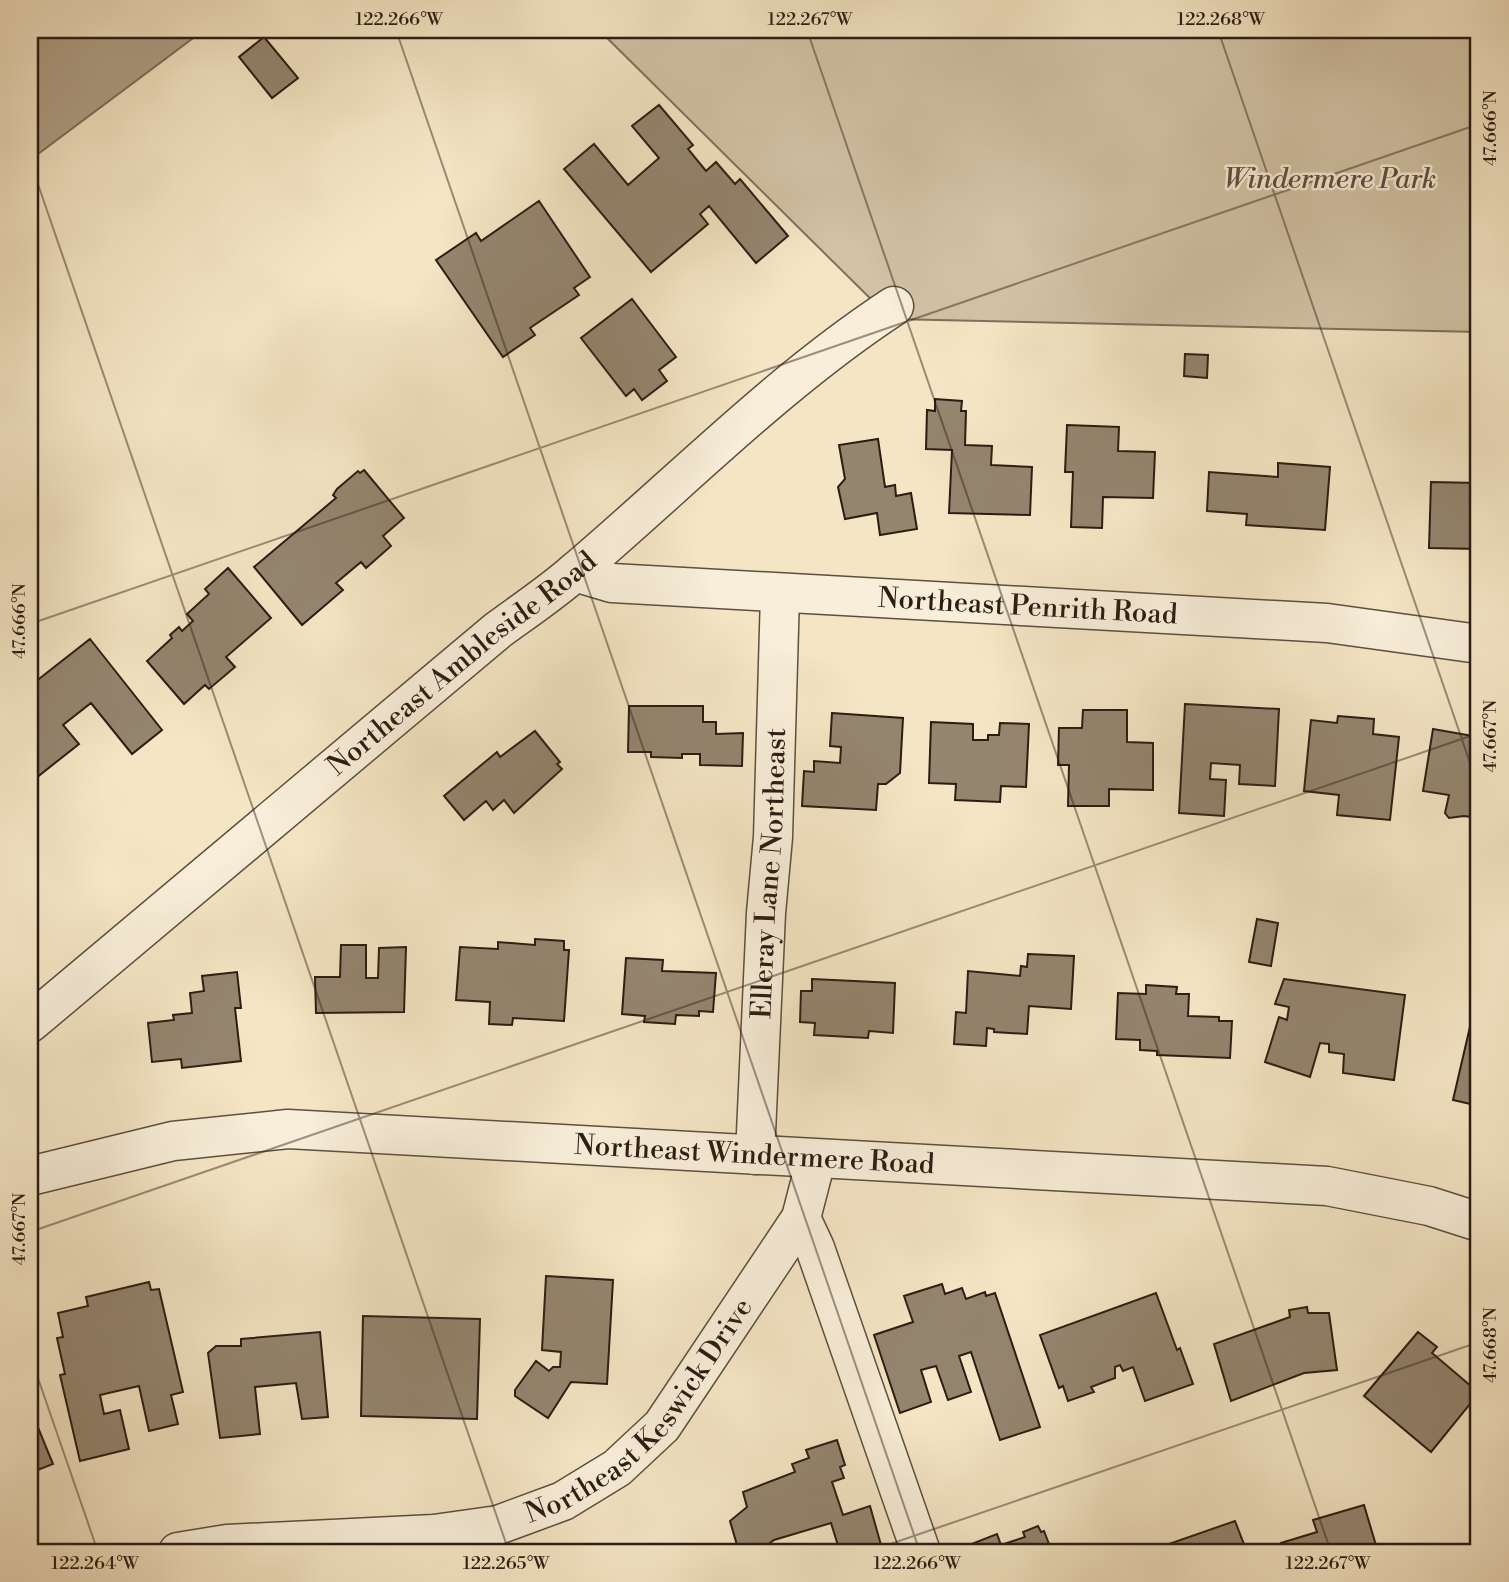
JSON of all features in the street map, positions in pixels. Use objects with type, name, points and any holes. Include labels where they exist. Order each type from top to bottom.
[{"type":"street","name":"Northeast Ambleside Road","points":[[30,1023],[362,748],[498,630],[575,572],[641,512],[844,339],[894,306]]},
{"type":"street","name":"Northeast Penrith Road","points":[[575,572],[612,583],[1327,623],[1479,645]]},
{"type":"street","name":"Elleray Lane Northeast","points":[[755,1155],[766,913],[773,837],[780,594]]},
{"type":"street","name":"Northeast Windermere Road","points":[[33,1168],[173,1141],[288,1129],[1327,1186],[1429,1206],[1479,1222]]},
{"type":"street","points":[[816,1160],[801,1218],[815,1248],[921,1552]]},
{"type":"street","name":"Northeast Keswick Drive","points":[[178,1552],[227,1544],[434,1534],[498,1525],[563,1501],[617,1468],[662,1426],[801,1218]]},
{"type":"green space","name":"Windermere Park","points":[[599,30],[1479,30],[1479,332],[891,319]]},
{"type":"shaded area","points":[[30,30],[204,30],[30,160]]},
{"type":"building","points":[[264,37],[298,78],[272,98],[239,57]]},
{"type":"building","points":[[659,105],[693,145],[688,149],[706,171],[716,162],[735,184],[740,179],[788,236],[756,263],[709,206],[700,214],[708,224],[651,272],[564,169],[594,144],[628,185],[659,158],[632,126]]},
{"type":"building","points":[[539,201],[590,277],[574,288],[579,295],[530,328],[535,335],[503,357],[436,260],[476,233],[481,241]]},
{"type":"building","points":[[632,299],[676,357],[659,370],[667,381],[642,400],[634,389],[626,396],[581,338]]},
{"type":"building","points":[[1185,354],[1208,355],[1207,378],[1184,376]]},
{"type":"building","points":[[935,399],[962,401],[961,411],[966,411],[965,445],[992,446],[991,465],[1032,467],[1030,515],[949,513],[952,450],[926,449],[927,410],[935,411]]},
{"type":"building","points":[[1067,425],[1119,427],[1118,451],[1155,452],[1153,498],[1103,497],[1102,528],[1071,527],[1073,472],[1065,472]]},
{"type":"building","points":[[878,439],[885,487],[895,485],[896,496],[911,493],[917,529],[880,535],[877,513],[845,519],[838,487],[845,479],[839,445]]},
{"type":"building","points":[[1278,463],[1330,467],[1325,530],[1246,525],[1247,514],[1207,511],[1209,472],[1278,477]]},
{"type":"building","points":[[364,470],[404,518],[383,536],[391,546],[366,568],[361,562],[336,583],[343,590],[302,625],[254,567],[336,498],[333,495],[337,489],[358,471],[360,473]]},
{"type":"building","points":[[1431,482],[1479,483],[1479,549],[1429,548]]},
{"type":"building","points":[[228,568],[271,618],[226,657],[235,667],[209,689],[205,685],[184,704],[147,661],[172,638],[170,635],[179,627],[182,631],[193,621],[187,614],[209,594],[205,589]]},
{"type":"building","points":[[90,639],[162,730],[132,754],[91,703],[63,725],[79,744],[36,778],[30,770],[30,686]]},
{"type":"building","points":[[1185,704],[1279,709],[1275,786],[1239,784],[1240,765],[1211,763],[1210,779],[1226,780],[1224,816],[1179,813]]},
{"type":"building","points":[[629,706],[703,706],[703,722],[716,722],[716,734],[743,733],[742,766],[700,765],[700,754],[682,754],[682,758],[651,757],[651,752],[628,752]]},
{"type":"building","points":[[1083,710],[1127,710],[1127,742],[1153,743],[1153,790],[1109,789],[1109,806],[1068,806],[1069,765],[1058,765],[1059,728],[1082,728]]},
{"type":"building","points":[[832,713],[903,718],[900,773],[886,784],[878,784],[876,810],[802,806],[804,771],[814,772],[814,761],[840,763],[841,747],[830,746]]},
{"type":"building","points":[[1338,716],[1374,719],[1373,734],[1399,737],[1390,820],[1337,815],[1339,795],[1304,791],[1311,720],[1337,723]]},
{"type":"building","points":[[931,722],[973,724],[973,740],[988,740],[988,735],[999,735],[1000,723],[1029,724],[1026,787],[1001,786],[1000,802],[955,800],[956,784],[929,783]]},
{"type":"building","points":[[1433,729],[1479,737],[1479,818],[1449,818],[1445,813],[1449,795],[1423,791]]},
{"type":"building","points":[[535,731],[560,762],[557,764],[562,769],[514,813],[504,800],[493,810],[486,801],[464,820],[444,796],[497,752],[500,757]]},
{"type":"building","points":[[1257,919],[1278,923],[1271,966],[1249,962]]},
{"type":"building","points":[[535,939],[564,941],[564,950],[569,950],[564,1021],[513,1018],[512,1025],[489,1024],[490,1002],[456,1000],[460,947],[498,949],[498,942],[535,945]]},
{"type":"building","points":[[341,945],[366,945],[366,978],[378,978],[379,948],[406,947],[404,1012],[316,1013],[315,977],[340,977]]},
{"type":"building","points":[[1028,954],[1074,956],[1071,1009],[1029,1006],[1027,1034],[994,1032],[994,1029],[987,1028],[986,1046],[954,1044],[956,1012],[966,1013],[968,971],[1020,976],[1021,966],[1027,967]]},
{"type":"building","points":[[626,958],[663,960],[662,971],[716,973],[713,1012],[699,1011],[699,1016],[676,1015],[675,1024],[644,1022],[645,1016],[622,1014]]},
{"type":"building","points":[[237,972],[241,1008],[235,1008],[241,1061],[182,1068],[181,1059],[152,1062],[148,1023],[174,1020],[173,1015],[192,1013],[190,993],[204,991],[202,976]]},
{"type":"building","points":[[812,979],[895,983],[893,1033],[869,1031],[868,1038],[814,1035],[815,1023],[800,1022],[801,991],[812,991]]},
{"type":"building","points":[[1284,979],[1405,995],[1394,1080],[1343,1073],[1344,1054],[1329,1052],[1329,1044],[1320,1043],[1310,1077],[1265,1062],[1279,1017],[1287,1020],[1289,1007],[1275,1004]]},
{"type":"building","points":[[1146,985],[1177,987],[1176,994],[1189,994],[1188,1016],[1219,1017],[1219,1021],[1232,1021],[1230,1058],[1157,1055],[1157,1051],[1140,1050],[1140,1040],[1116,1039],[1118,993],[1146,994]]},
{"type":"building","points":[[1472,1018],[1479,1020],[1479,1106],[1453,1100]]},
{"type":"building","points":[[546,1276],[613,1280],[607,1384],[571,1382],[548,1418],[515,1396],[515,1390],[536,1361],[549,1371],[553,1367],[560,1367],[561,1352],[542,1350]]},
{"type":"building","points":[[149,1282],[151,1290],[159,1289],[183,1392],[171,1395],[178,1424],[149,1431],[139,1386],[100,1395],[104,1414],[120,1410],[129,1449],[80,1461],[60,1375],[65,1374],[57,1338],[63,1337],[58,1313],[88,1306],[86,1297]]},
{"type":"building","points":[[942,1284],[945,1294],[962,1288],[966,1299],[985,1292],[986,1296],[995,1293],[1040,1427],[1000,1440],[971,1352],[959,1356],[971,1392],[948,1400],[936,1366],[921,1370],[931,1402],[900,1413],[874,1335],[913,1322],[904,1296]]},
{"type":"building","points":[[1156,1293],[1193,1384],[1145,1401],[1133,1367],[1123,1371],[1120,1365],[1115,1367],[1115,1378],[1091,1387],[1094,1392],[1068,1401],[1063,1386],[1059,1388],[1040,1335]]},
{"type":"building","points":[[1307,1307],[1308,1313],[1329,1313],[1337,1370],[1304,1373],[1231,1401],[1214,1344],[1290,1317],[1289,1310]]},
{"type":"building","points":[[363,1316],[480,1319],[477,1419],[361,1416]]},
{"type":"building","points":[[320,1332],[328,1417],[302,1419],[296,1383],[255,1387],[260,1434],[220,1438],[208,1353],[216,1346],[241,1346],[241,1339]]},
{"type":"building","points":[[1418,1332],[1437,1347],[1432,1353],[1479,1393],[1431,1452],[1364,1396]]},
{"type":"building","points":[[30,1408],[53,1464],[30,1473]]},
{"type":"building","points":[[837,1440],[845,1465],[840,1467],[844,1478],[832,1482],[843,1515],[870,1506],[883,1552],[840,1552],[831,1523],[774,1540],[758,1552],[739,1552],[730,1521],[747,1507],[743,1492],[795,1472],[792,1464],[809,1458],[806,1450]]},
{"type":"building","points":[[1364,1505],[1378,1552],[1284,1552],[1281,1543],[1317,1532],[1313,1520]]},
{"type":"building","points":[[1235,1521],[1247,1552],[1146,1552]]},
{"type":"building","points":[[1038,1526],[1041,1532],[1044,1531],[1052,1552],[962,1552],[961,1548],[997,1534],[1001,1545],[1025,1537],[1023,1532]]}]
